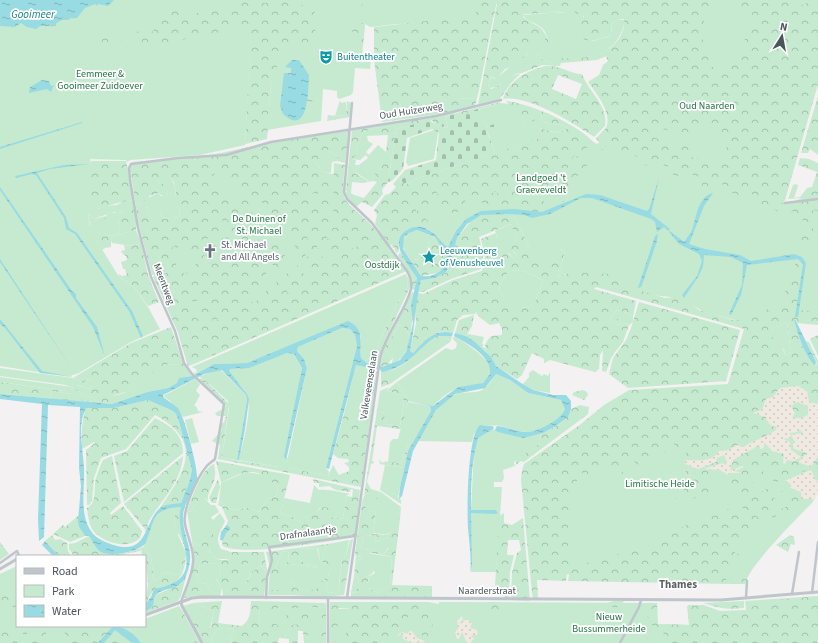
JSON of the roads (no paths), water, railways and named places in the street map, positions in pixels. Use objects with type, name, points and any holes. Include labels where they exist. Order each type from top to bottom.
[{"type":"street","name":"Oud Huizerweg","points":[[350,130],[366,126],[436,116],[501,100]]},
{"type":"street","points":[[350,130],[352,103]]},
{"type":"street","name":"Valkeveenselaan","points":[[347,598],[379,363],[384,345],[411,288],[411,280],[407,271],[374,225],[347,199],[344,192],[350,130]]},
{"type":"street","name":"Meentweg","points":[[181,602],[194,564],[193,551],[185,525],[184,513],[201,474],[215,459],[225,407],[222,401],[192,374],[184,363],[175,331],[151,277],[138,228],[130,180],[130,164],[178,158],[226,155],[271,142],[350,130]]},
{"type":"street","points":[[785,203],[818,199]]},
{"type":"street","name":"Drafnalaantje","points":[[266,598],[267,577],[272,558],[268,547],[355,536]]},
{"type":"street","points":[[812,593],[818,542]]},
{"type":"street","points":[[0,563],[18,551],[19,555]]},
{"type":"street","points":[[792,594],[799,552]]},
{"type":"street","points":[[0,569],[16,560]]},
{"type":"street","points":[[746,598],[747,581]]},
{"type":"street","name":"Naarderstraat","points":[[146,615],[181,602],[202,597],[721,600],[818,592]]},
{"type":"street","points":[[328,598],[328,643]]},
{"type":"street","points":[[620,643],[639,607],[641,600]]},
{"type":"street","points":[[181,602],[202,643]]},
{"type":"water","name":"Gooimeer","points":[[0,0],[114,0],[108,6],[98,4],[97,6],[95,4],[85,8],[77,18],[63,19],[52,26],[40,26],[36,29],[27,27],[21,23],[15,27],[0,26]]},
{"type":"water","points":[[292,60],[299,60],[309,75],[305,109],[302,116],[298,120],[292,120],[283,114],[280,106],[284,73],[291,73],[291,68],[285,67]]},
{"type":"water","points":[[42,80],[49,81],[51,86],[54,85],[51,92],[47,89],[29,93],[30,87]]},
{"type":"water","points":[[82,123],[0,149],[0,147]]},
{"type":"water","points":[[90,164],[50,169],[37,173],[66,217],[69,228],[77,233],[132,311],[143,336],[141,338],[129,311],[75,234],[66,229],[64,218],[36,175],[32,174],[16,178],[15,176],[64,165]]},
{"type":"water","points":[[659,178],[651,214],[670,229],[668,231],[664,227],[657,232],[655,222],[651,219],[592,198],[581,198],[550,214],[532,218],[524,215],[509,214],[481,215],[467,224],[457,238],[450,264],[446,272],[435,278],[421,280],[410,351],[413,353],[426,340],[440,332],[453,333],[452,336],[437,336],[406,362],[392,370],[382,372],[379,368],[379,365],[382,367],[400,360],[406,352],[413,324],[411,306],[417,278],[404,259],[399,246],[399,239],[402,234],[409,229],[416,227],[425,228],[433,233],[448,247],[456,231],[466,219],[481,211],[514,209],[542,212],[586,194],[600,195],[647,211]],"holes":[[[417,230],[435,237],[446,254],[445,264],[436,274],[432,276],[421,276],[403,249],[404,237]]]},
{"type":"water","points":[[0,187],[72,291],[76,294],[76,298],[97,327],[105,357],[93,327],[0,190]]},
{"type":"water","points":[[713,193],[704,206],[689,244],[705,249],[740,255],[751,261],[794,254],[802,257],[806,263],[798,317],[795,317],[803,264],[798,259],[747,265],[741,295],[731,315],[729,314],[742,285],[743,263],[731,257],[704,255],[703,267],[684,298],[682,295],[697,276],[702,261],[699,254],[679,244],[669,232],[670,231],[685,241],[692,230],[698,208],[704,198]]},
{"type":"water","points":[[658,234],[642,285],[638,288],[655,236]]},
{"type":"water","points":[[0,259],[74,372],[0,262]]},
{"type":"water","points":[[0,319],[42,371],[67,376],[40,373],[5,328],[0,324]]},
{"type":"water","points":[[795,319],[816,362],[815,366],[802,344],[797,332]]},
{"type":"water","points":[[348,321],[354,324],[359,333],[361,358],[367,363],[378,365],[377,369],[356,365],[329,469],[326,468],[357,346],[355,335],[350,329],[342,328],[298,347],[297,351],[304,359],[307,368],[286,460],[284,456],[302,368],[294,354],[287,353],[249,368],[230,369],[229,371],[247,394],[249,399],[239,460],[237,460],[247,400],[246,395],[222,370],[204,374],[163,395],[163,397],[178,408],[183,419],[194,456],[197,479],[195,488],[185,505],[183,515],[183,524],[190,552],[189,568],[182,582],[179,585],[157,594],[152,607],[146,611],[146,603],[151,597],[154,589],[172,584],[182,576],[186,567],[186,556],[180,520],[181,507],[164,510],[155,518],[145,544],[141,547],[118,554],[101,552],[89,536],[85,536],[79,527],[78,521],[81,486],[79,468],[80,407],[48,405],[44,537],[39,541],[38,519],[42,404],[0,399],[0,394],[112,404],[147,392],[168,388],[177,383],[179,378],[192,376],[214,364],[247,363]],"holes":[[[148,400],[173,411],[176,414],[192,470],[189,483],[181,503],[167,505],[160,508],[155,513],[142,539],[137,544],[123,547],[101,540],[93,534],[87,524],[83,501],[84,468],[81,429],[83,415],[86,408],[114,408]]]},
{"type":"water","points":[[455,333],[466,336],[475,342],[491,357],[496,366],[533,390],[553,395],[566,395],[571,401],[571,409],[568,417],[556,426],[543,433],[523,438],[495,430],[497,426],[525,432],[542,428],[554,421],[563,413],[565,409],[561,400],[528,393],[510,380],[496,374],[485,388],[455,394],[436,410],[413,451],[402,496],[399,499],[400,487],[408,451],[431,411],[430,406],[408,401],[433,406],[458,387],[483,383],[490,374],[490,368],[483,356],[478,351],[454,336]]},
{"type":"water","points":[[480,425],[494,427],[478,438],[471,483],[471,510],[496,510],[498,513],[471,513],[472,564],[470,573],[471,557],[468,528],[468,490],[470,458],[472,443]]},
{"type":"water","points":[[226,526],[230,527],[230,529],[226,533],[223,540],[220,540],[221,532]]},
{"type":"water","points":[[45,541],[58,555],[52,555],[42,545]]},
{"type":"water","points":[[112,627],[121,627],[129,631],[141,643],[132,643],[115,630],[104,643],[98,643]]},
{"type":"railway","points":[[307,100],[312,101]]},
{"type":"place","name":"Buitentheater","points":[[326,57]]},
{"type":"place","name":"St. Michael and All Angels","points":[[210,251]]},
{"type":"place","name":"Leeuwenberg of Venusheuvel","points":[[429,257]]},
{"type":"district","name":"Thames","points":[[678,584]]},
{"type":"park label","name":"Eemmeer & Gooimeer Zuidoever","points":[[100,80]]},
{"type":"park label","name":"Oud Naarden","points":[[707,106]]},
{"type":"park label","name":"Landgoed 't Graeveveldt","points":[[541,184]]},
{"type":"park label","name":"De Duinen of St. Michael","points":[[259,224]]},
{"type":"park label","name":"Oostdijk","points":[[382,265]]},
{"type":"park label","name":"Limitische Heide","points":[[660,484]]},
{"type":"park label","name":"Nieuw Bussummerheide","points":[[609,622]]}]
